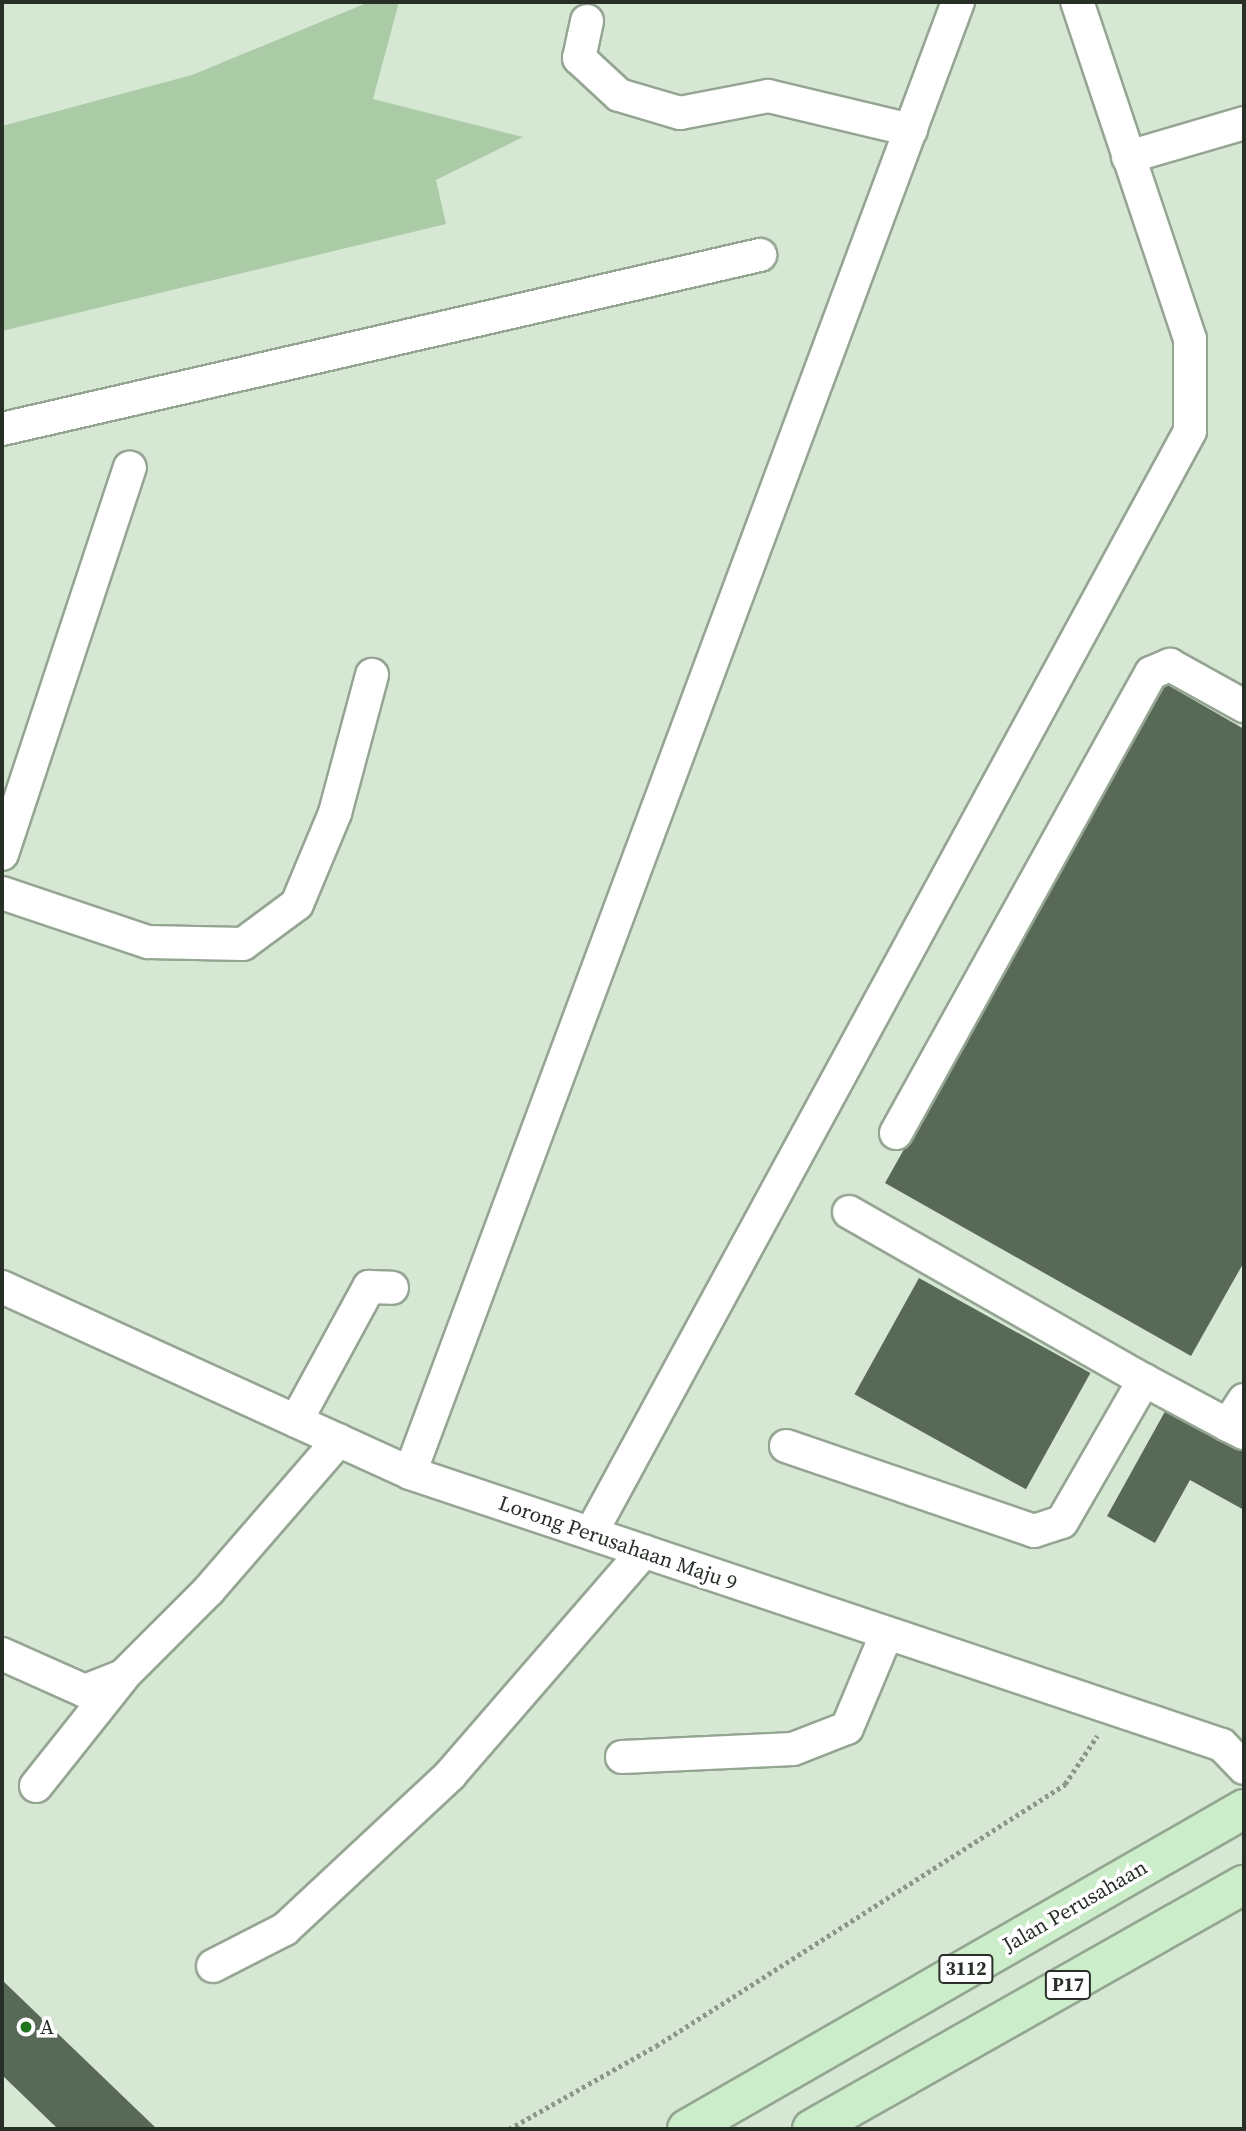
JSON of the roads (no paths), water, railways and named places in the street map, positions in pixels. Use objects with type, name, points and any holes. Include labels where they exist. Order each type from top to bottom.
[{"type":"main road","name":"Jalan Perusahaan","points":[[687,2129],[1244,1809]]},
{"type":"main road","name":"P17","points":[[812,2129],[1244,1885]]},
{"type":"street","points":[[410,1473],[958,2]]},
{"type":"street","points":[[591,1533],[1190,431],[1189,340],[1077,2]]},
{"type":"street","points":[[587,21],[579,58],[619,95],[680,113],[768,96],[911,130]]},
{"type":"street","points":[[1128,157],[1244,123]]},
{"type":"street","points":[[2,429],[760,255]]},
{"type":"street","points":[[2,853],[130,468]]},
{"type":"street","points":[[896,1133],[1150,673],[1170,665],[1244,706]]},
{"type":"street","points":[[2,893],[148,942],[243,944],[297,904],[335,813],[372,675]]},
{"type":"street","points":[[849,1212],[1144,1380],[1239,1419]]},
{"type":"street","name":"Lorong Perusahaan Maju 9","points":[[2,1287],[410,1473],[1222,1745],[1244,1768]]},
{"type":"street","points":[[296,1421],[369,1287],[391,1288]]},
{"type":"street","points":[[786,1446],[1034,1531],[1062,1522],[1144,1380]]},
{"type":"street","points":[[36,1786],[123,1676],[209,1590],[339,1440]]},
{"type":"street","points":[[213,1966],[285,1929],[450,1775],[644,1551]]},
{"type":"street","points":[[622,1757],[793,1749],[847,1728],[887,1633]]},
{"type":"street","points":[[2,1654],[85,1691],[123,1676]]},
{"type":"place","name":"A","points":[[26,2027]]}]
